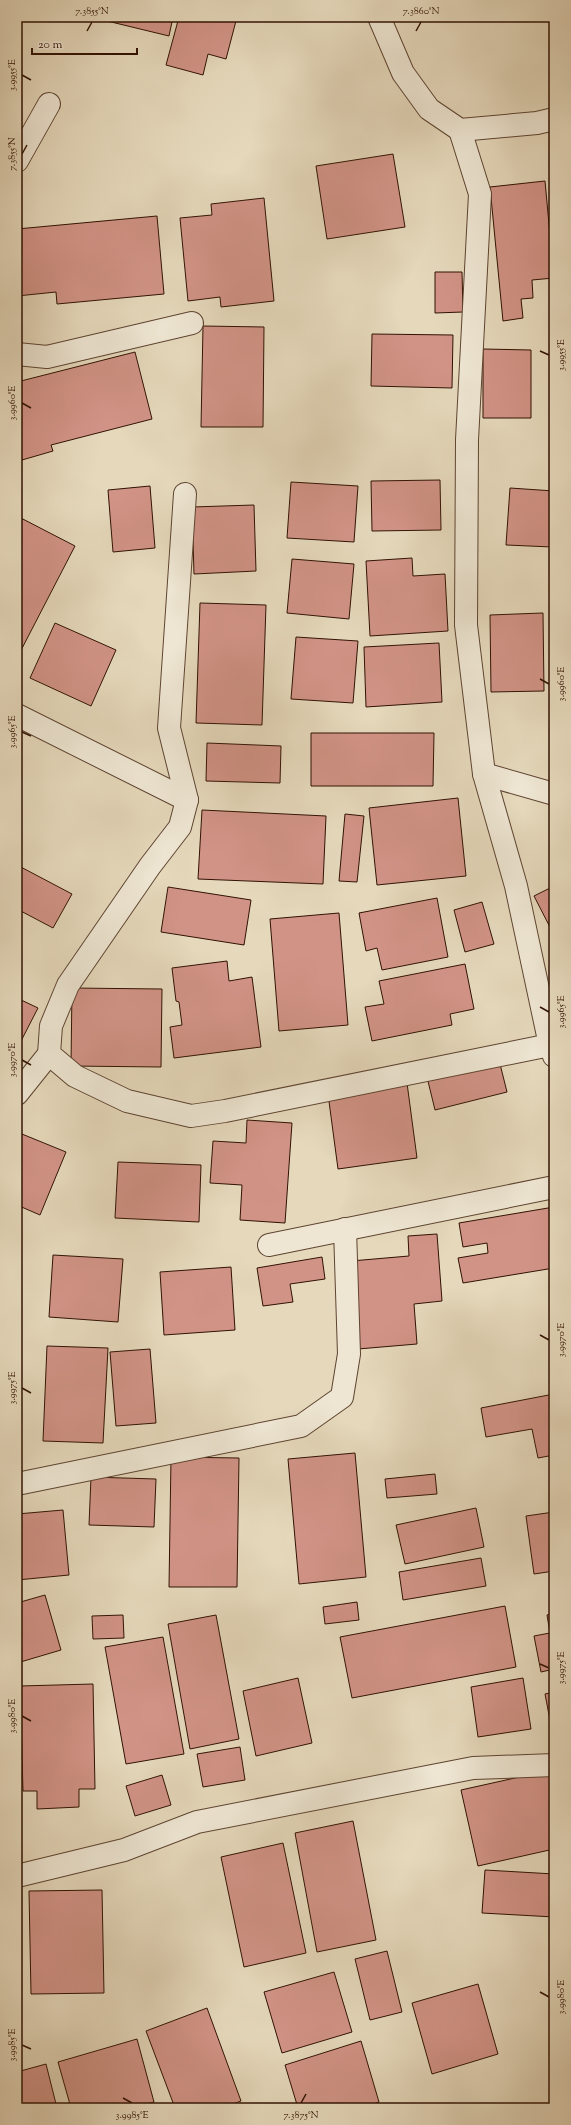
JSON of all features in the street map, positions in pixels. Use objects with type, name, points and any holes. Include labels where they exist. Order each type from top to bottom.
[{"type":"street","points":[[49,1054],[76,1076],[127,1101],[191,1116],[552,1050],[516,886],[484,774],[466,626],[467,440],[480,194],[460,130],[429,109],[404,73],[379,17]]},
{"type":"street","points":[[17,161],[49,104]]},
{"type":"street","points":[[460,130],[537,123],[554,119]]},
{"type":"street","points":[[17,354],[47,357],[192,323]]},
{"type":"street","points":[[17,1094],[49,1054],[51,1026],[68,985],[150,866],[180,827],[187,800],[169,728],[186,494]]},
{"type":"street","points":[[17,715],[187,800]]},
{"type":"street","points":[[484,774],[554,794]]},
{"type":"street","points":[[269,1245],[554,1187]]},
{"type":"street","points":[[17,1484],[301,1426],[342,1397],[349,1354],[346,1229]]},
{"type":"street","points":[[17,1876],[124,1850],[197,1822],[473,1768],[554,1764]]},
{"type":"building","points":[[104,17],[173,17],[169,36],[103,20]]},
{"type":"building","points":[[179,17],[237,17],[226,59],[208,54],[203,75],[166,65]]},
{"type":"building","points":[[393,154],[405,227],[327,239],[316,166]]},
{"type":"building","points":[[545,181],[554,278],[532,280],[533,298],[521,299],[523,318],[503,321],[490,187]]},
{"type":"building","points":[[264,198],[274,301],[221,307],[220,297],[188,301],[180,218],[212,215],[211,204]]},
{"type":"building","points":[[157,216],[164,294],[57,304],[56,292],[17,296],[17,229]]},
{"type":"building","points":[[435,272],[462,272],[463,312],[435,313]]},
{"type":"building","points":[[203,326],[264,327],[263,427],[201,427]]},
{"type":"building","points":[[372,334],[453,335],[452,388],[371,386]]},
{"type":"building","points":[[483,349],[531,350],[531,418],[483,418]]},
{"type":"building","points":[[135,352],[152,419],[51,445],[53,451],[22,460],[17,440],[17,382]]},
{"type":"building","points":[[440,480],[441,530],[372,531],[371,481]]},
{"type":"building","points":[[291,482],[358,486],[354,542],[287,538]]},
{"type":"building","points":[[150,486],[155,548],[113,552],[108,490]]},
{"type":"building","points":[[510,488],[554,491],[552,547],[506,545]]},
{"type":"building","points":[[254,505],[256,571],[194,574],[192,507]]},
{"type":"building","points":[[17,516],[75,546],[17,658]]},
{"type":"building","points":[[412,558],[413,576],[445,574],[448,631],[370,636],[366,561]]},
{"type":"building","points":[[292,559],[354,564],[349,619],[287,613]]},
{"type":"building","points":[[551,598],[554,598],[554,694]]},
{"type":"building","points":[[200,603],[266,605],[262,725],[196,723]]},
{"type":"building","points":[[543,613],[544,691],[491,692],[490,615]]},
{"type":"building","points":[[55,623],[116,650],[91,706],[30,678]]},
{"type":"building","points":[[296,637],[358,641],[353,703],[291,699]]},
{"type":"building","points":[[439,643],[442,702],[366,707],[364,647]]},
{"type":"building","points":[[311,733],[434,733],[433,786],[311,786]]},
{"type":"building","points":[[207,743],[281,746],[280,783],[206,781]]},
{"type":"building","points":[[458,798],[466,876],[377,885],[369,808]]},
{"type":"building","points":[[202,810],[326,816],[323,884],[198,879]]},
{"type":"building","points":[[345,814],[364,816],[357,882],[339,881]]},
{"type":"building","points":[[17,865],[72,894],[53,928],[17,909]]},
{"type":"building","points":[[554,886],[554,935],[534,896]]},
{"type":"building","points":[[168,887],[251,900],[244,945],[161,932]]},
{"type":"building","points":[[437,898],[448,957],[382,970],[377,948],[366,951],[359,913]]},
{"type":"building","points":[[482,902],[494,944],[465,952],[454,910]]},
{"type":"building","points":[[339,913],[348,1025],[279,1031],[270,919]]},
{"type":"building","points":[[227,961],[229,981],[252,977],[261,1047],[174,1058],[170,1027],[182,1025],[179,1002],[176,1001],[172,968]]},
{"type":"building","points":[[465,964],[474,1009],[450,1014],[452,1025],[372,1041],[365,1007],[384,1004],[379,981]]},
{"type":"building","points":[[72,988],[162,989],[161,1067],[71,1066]]},
{"type":"building","points":[[17,998],[38,1008],[20,1043],[17,1042]]},
{"type":"building","points":[[498,1056],[507,1092],[435,1110],[426,1073]]},
{"type":"building","points":[[407,1083],[417,1158],[338,1169],[328,1094]]},
{"type":"building","points":[[247,1120],[292,1123],[285,1223],[240,1220],[242,1185],[210,1183],[213,1141],[246,1143]]},
{"type":"building","points":[[17,1132],[66,1152],[40,1215],[17,1205]]},
{"type":"building","points":[[118,1162],[201,1165],[199,1222],[115,1218]]},
{"type":"building","points":[[554,1207],[554,1268],[463,1283],[458,1258],[488,1253],[487,1243],[463,1247],[459,1223]]},
{"type":"building","points":[[437,1234],[442,1301],[414,1304],[417,1344],[358,1349],[351,1261],[409,1256],[408,1236]]},
{"type":"building","points":[[53,1255],[123,1259],[118,1322],[49,1317]]},
{"type":"building","points":[[322,1257],[325,1279],[290,1284],[293,1302],[263,1306],[257,1268]]},
{"type":"building","points":[[231,1267],[235,1330],[164,1335],[160,1272]]},
{"type":"building","points":[[47,1346],[108,1348],[103,1443],[43,1441]]},
{"type":"building","points":[[150,1349],[156,1423],[116,1426],[110,1352]]},
{"type":"building","points":[[554,1394],[554,1455],[538,1458],[532,1429],[486,1437],[481,1408]]},
{"type":"building","points":[[355,1453],[366,1577],[299,1584],[288,1459]]},
{"type":"building","points":[[171,1457],[239,1458],[237,1587],[169,1587]]},
{"type":"building","points":[[435,1474],[437,1494],[387,1498],[385,1479]]},
{"type":"building","points":[[91,1477],[156,1479],[154,1527],[89,1525]]},
{"type":"building","points":[[476,1508],[484,1547],[405,1564],[396,1525]]},
{"type":"building","points":[[63,1510],[69,1575],[17,1580],[17,1514]]},
{"type":"building","points":[[554,1512],[554,1571],[534,1574],[526,1516]]},
{"type":"building","points":[[481,1558],[486,1586],[403,1600],[399,1572]]},
{"type":"building","points":[[45,1595],[61,1650],[17,1663],[17,1603]]},
{"type":"building","points":[[357,1602],[359,1620],[325,1624],[323,1607]]},
{"type":"building","points":[[505,1606],[516,1667],[352,1698],[340,1637]]},
{"type":"building","points":[[554,1613],[554,1669],[541,1672],[534,1636],[550,1633],[547,1615]]},
{"type":"building","points":[[123,1615],[124,1638],[93,1639],[92,1616]]},
{"type":"building","points":[[216,1615],[239,1739],[190,1749],[168,1624]]},
{"type":"building","points":[[163,1637],[184,1754],[126,1764],[105,1647]]},
{"type":"building","points":[[298,1678],[312,1743],[256,1756],[243,1691]]},
{"type":"building","points":[[523,1678],[531,1729],[478,1737],[471,1687]]},
{"type":"building","points":[[93,1684],[95,1789],[79,1789],[79,1807],[37,1809],[37,1791],[23,1791],[20,1686]]},
{"type":"building","points":[[554,1692],[554,1741],[545,1694]]},
{"type":"building","points":[[240,1747],[245,1780],[203,1787],[197,1754]]},
{"type":"building","points":[[551,1770],[554,1782],[554,1849],[478,1866],[461,1790]]},
{"type":"building","points":[[162,1775],[171,1805],[135,1816],[126,1786]]},
{"type":"building","points":[[353,1821],[376,1940],[317,1952],[295,1833]]},
{"type":"building","points":[[283,1843],[306,1953],[244,1967],[221,1857]]},
{"type":"building","points":[[485,1870],[554,1874],[554,1917],[482,1913]]},
{"type":"building","points":[[102,1890],[104,1993],[31,1994],[29,1891]]},
{"type":"building","points":[[387,1951],[402,2012],[370,2020],[355,1959]]},
{"type":"building","points":[[334,1972],[352,2032],[282,2053],[264,1992]]},
{"type":"building","points":[[478,1984],[498,2054],[432,2074],[412,2003]]},
{"type":"building","points":[[207,2008],[241,2101],[223,2108],[175,2108],[146,2031]]},
{"type":"building","points":[[137,2039],[154,2102],[132,2108],[71,2108],[58,2062]]},
{"type":"building","points":[[361,2041],[379,2102],[361,2108],[298,2108],[285,2065]]},
{"type":"building","points":[[46,2064],[57,2108],[17,2108],[17,2072]]}]
